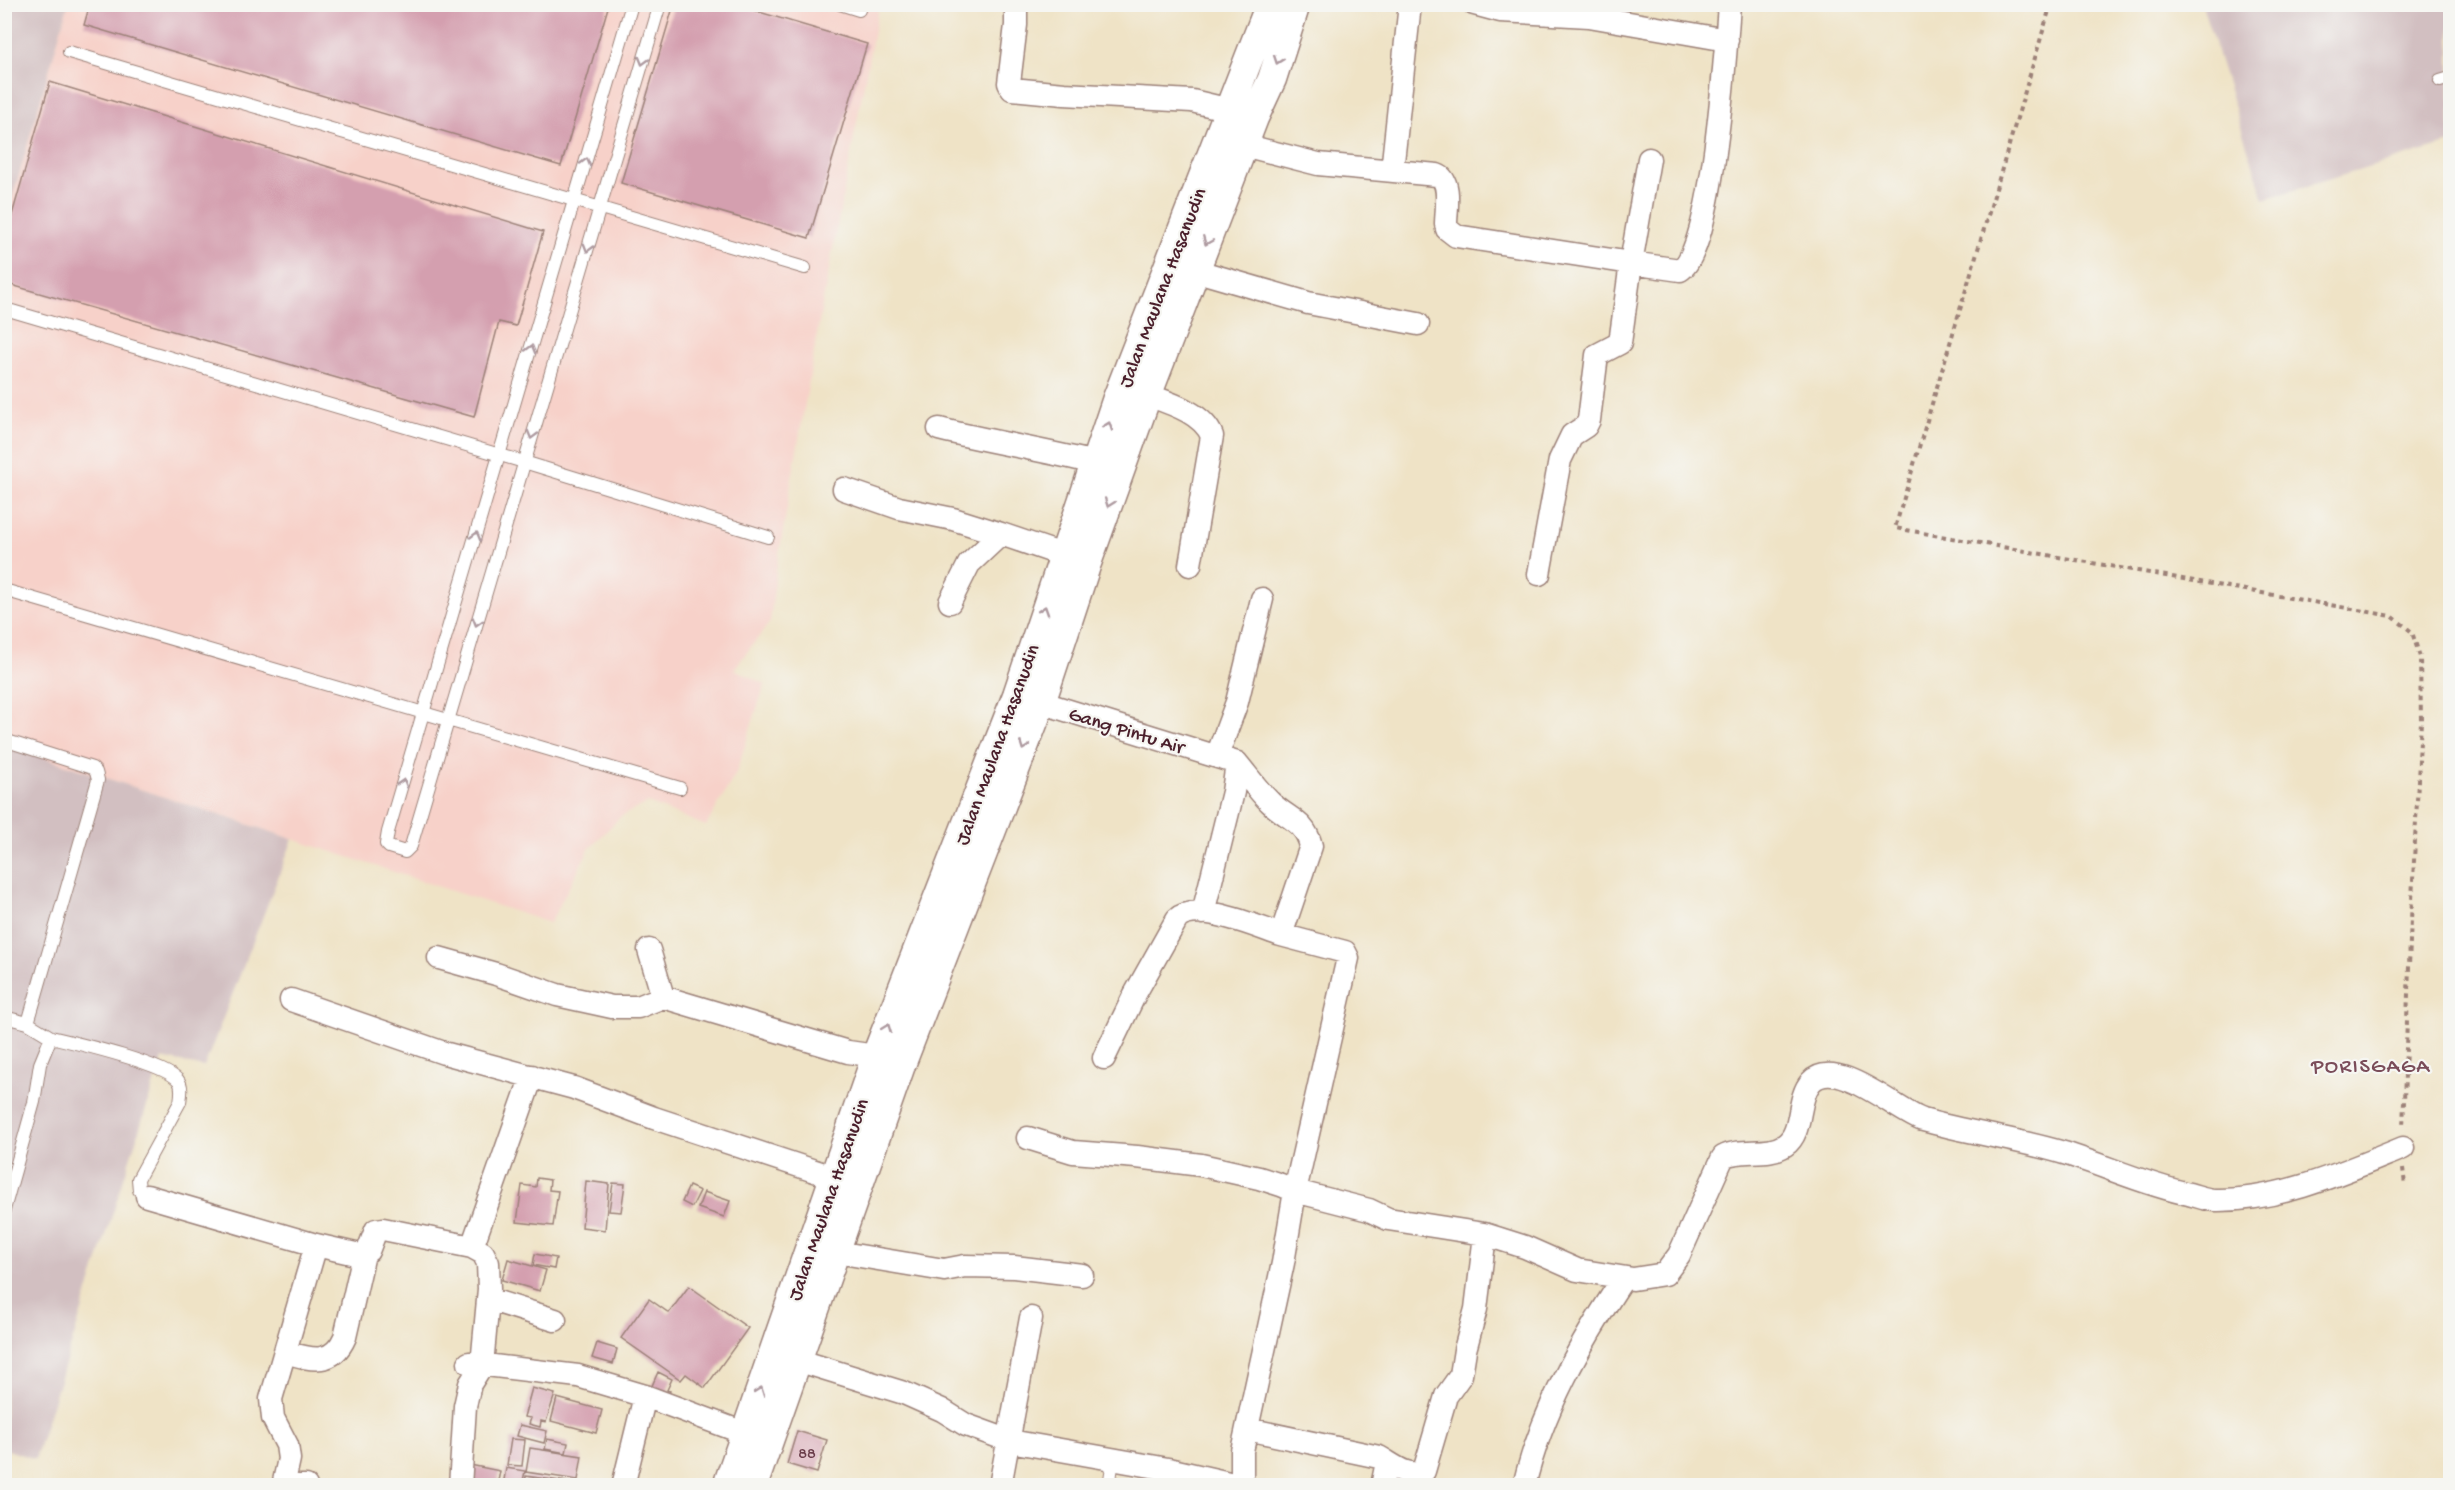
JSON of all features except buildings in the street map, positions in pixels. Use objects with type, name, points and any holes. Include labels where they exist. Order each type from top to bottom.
[{"type":"street","points":[[1016,4],[1017,25],[1009,83],[1012,89],[1192,101],[1230,110]]},
{"type":"street","points":[[1392,171],[1410,4]]},
{"type":"street","points":[[1474,4],[1500,11],[1589,16],[1727,40]]},
{"type":"street","points":[[1231,142],[1318,164],[1442,177],[1446,183],[1446,224],[1456,236],[1676,270],[1689,262],[1701,231],[1711,185],[1730,4]]},
{"type":"street","name":"Jalan Maulana Hasanudin","points":[[1231,142],[1230,110],[1281,12]]},
{"type":"street","name":"Jalan Maulana Hasanudin","points":[[1067,556],[1135,391],[1231,142],[1272,79],[1281,12]]},
{"type":"street","points":[[1539,574],[1560,460],[1572,435],[1586,426],[1589,420],[1597,356],[1620,343],[1649,159]]},
{"type":"street","points":[[1183,267],[1308,303],[1418,324]]},
{"type":"street","points":[[1135,391],[1194,415],[1208,426],[1212,436],[1190,565]]},
{"type":"street","name":"Jalan Maulana Hasanudin","points":[[753,1485],[757,1438],[780,1338],[831,1177],[889,1060],[1029,699],[1067,556],[1088,461],[1135,391]]},
{"type":"street","points":[[939,429],[1088,461]]},
{"type":"street","points":[[844,489],[899,508],[953,519],[1067,556]]},
{"type":"street","points":[[950,602],[969,564],[1009,536]]},
{"type":"street","points":[[1203,913],[1233,792],[1227,760],[1237,702],[1262,599]]},
{"type":"street","name":"Gang Pintu Air","points":[[1029,699],[1227,760]]},
{"type":"street","points":[[1227,760],[1270,802],[1308,834],[1311,846],[1281,934]]},
{"type":"street","points":[[797,1360],[904,1393],[942,1410],[966,1425],[1010,1441],[1242,1485],[1242,1450],[1283,1263],[1295,1191],[1348,958],[1345,952],[1215,914],[1184,913],[1177,919],[1135,994],[1104,1058]]},
{"type":"street","points":[[649,950],[663,998]]},
{"type":"street","points":[[439,958],[496,974],[557,996],[612,1007],[638,1007],[663,998],[849,1052],[889,1060]]},
{"type":"street","points":[[291,1000],[444,1053],[574,1088],[654,1118],[831,1177]]},
{"type":"street","points":[[472,1247],[531,1076]]},
{"type":"street","points":[[1028,1138],[1073,1152],[1137,1156],[1201,1165],[1270,1181],[1295,1191],[1369,1210],[1388,1219],[1485,1234],[1525,1247],[1577,1270],[1623,1279],[1665,1274],[1680,1255],[1723,1158],[1731,1153],[1771,1151],[1789,1142],[1809,1085],[1815,1078],[1846,1079],[1868,1088],[1913,1117],[2062,1152],[2117,1170],[2160,1188],[2214,1200],[2254,1196],[2298,1187],[2344,1172],[2403,1148]]},
{"type":"street","name":"Jalan Maulana Hasanudin","points":[[727,1485],[757,1438],[797,1360],[836,1252],[831,1177]]},
{"type":"street","points":[[147,1196],[316,1245],[364,1254]]},
{"type":"street","points":[[285,1352],[320,1359],[330,1356],[340,1348],[345,1337],[364,1254],[368,1251],[376,1230],[383,1228],[472,1247],[483,1253],[488,1263],[488,1299],[476,1364],[465,1406],[460,1485]]},
{"type":"street","points":[[1247,1429],[1379,1457],[1395,1468],[1410,1472],[1424,1471],[1446,1396],[1461,1375],[1476,1309],[1485,1234]]},
{"type":"street","points":[[283,1485],[289,1459],[287,1445],[273,1418],[271,1399],[316,1245]]},
{"type":"street","points":[[836,1252],[944,1270],[965,1266],[1014,1267],[1082,1275]]},
{"type":"street","points":[[1524,1485],[1554,1400],[1572,1359],[1623,1279]]},
{"type":"street","points":[[488,1299],[555,1320]]},
{"type":"street","points":[[1000,1485],[1010,1441],[1031,1318]]},
{"type":"street","points":[[476,1364],[578,1376],[645,1396],[757,1438]]},
{"type":"street","points":[[623,1485],[645,1396]]},
{"type":"street","points":[[1382,1485],[1387,1462]]},
{"type":"street","points":[[296,1485],[306,1485]]},
{"type":"lane","points":[[632,4],[387,839],[389,847],[405,852],[411,846],[660,4]]},
{"type":"lane","points":[[840,4],[859,10]]},
{"type":"lane","points":[[69,52],[805,268]]},
{"type":"lane","points":[[12,311],[524,462],[768,537]]},
{"type":"lane","points":[[4,590],[680,788]]},
{"type":"lane","points":[[4,740],[92,768],[98,780],[28,1023]]},
{"type":"lane","points":[[4,1017],[28,1023],[51,1037],[140,1062],[167,1072],[179,1081],[182,1089],[180,1102],[138,1179],[139,1190],[147,1196]]},
{"type":"lane","points":[[4,1210],[34,1102],[40,1064],[51,1037]]},
{"type":"lane","points":[[1109,1485],[1113,1460]]},
{"type":"path","points":[[2050,4],[1895,528],[2392,616],[2412,632],[2420,657],[2421,721],[2410,940],[2403,1148],[2405,1185]]},
{"type":"shaded area","points":[[4,5],[68,5],[5,223]]},
{"type":"shaded area","points":[[68,5],[879,5],[821,311],[776,571],[770,622],[734,669],[765,684],[736,773],[706,826],[648,803],[621,816],[589,849],[550,923],[5,745],[5,223]]},
{"type":"shaded area","points":[[2202,5],[2450,5],[2450,143],[2264,199]]},
{"type":"shaded area","points":[[5,745],[293,839],[204,1067],[162,1058],[35,1459],[5,1449]]},
{"type":"district","name":"PORISGAGA","points":[[2371,1064]]}]
